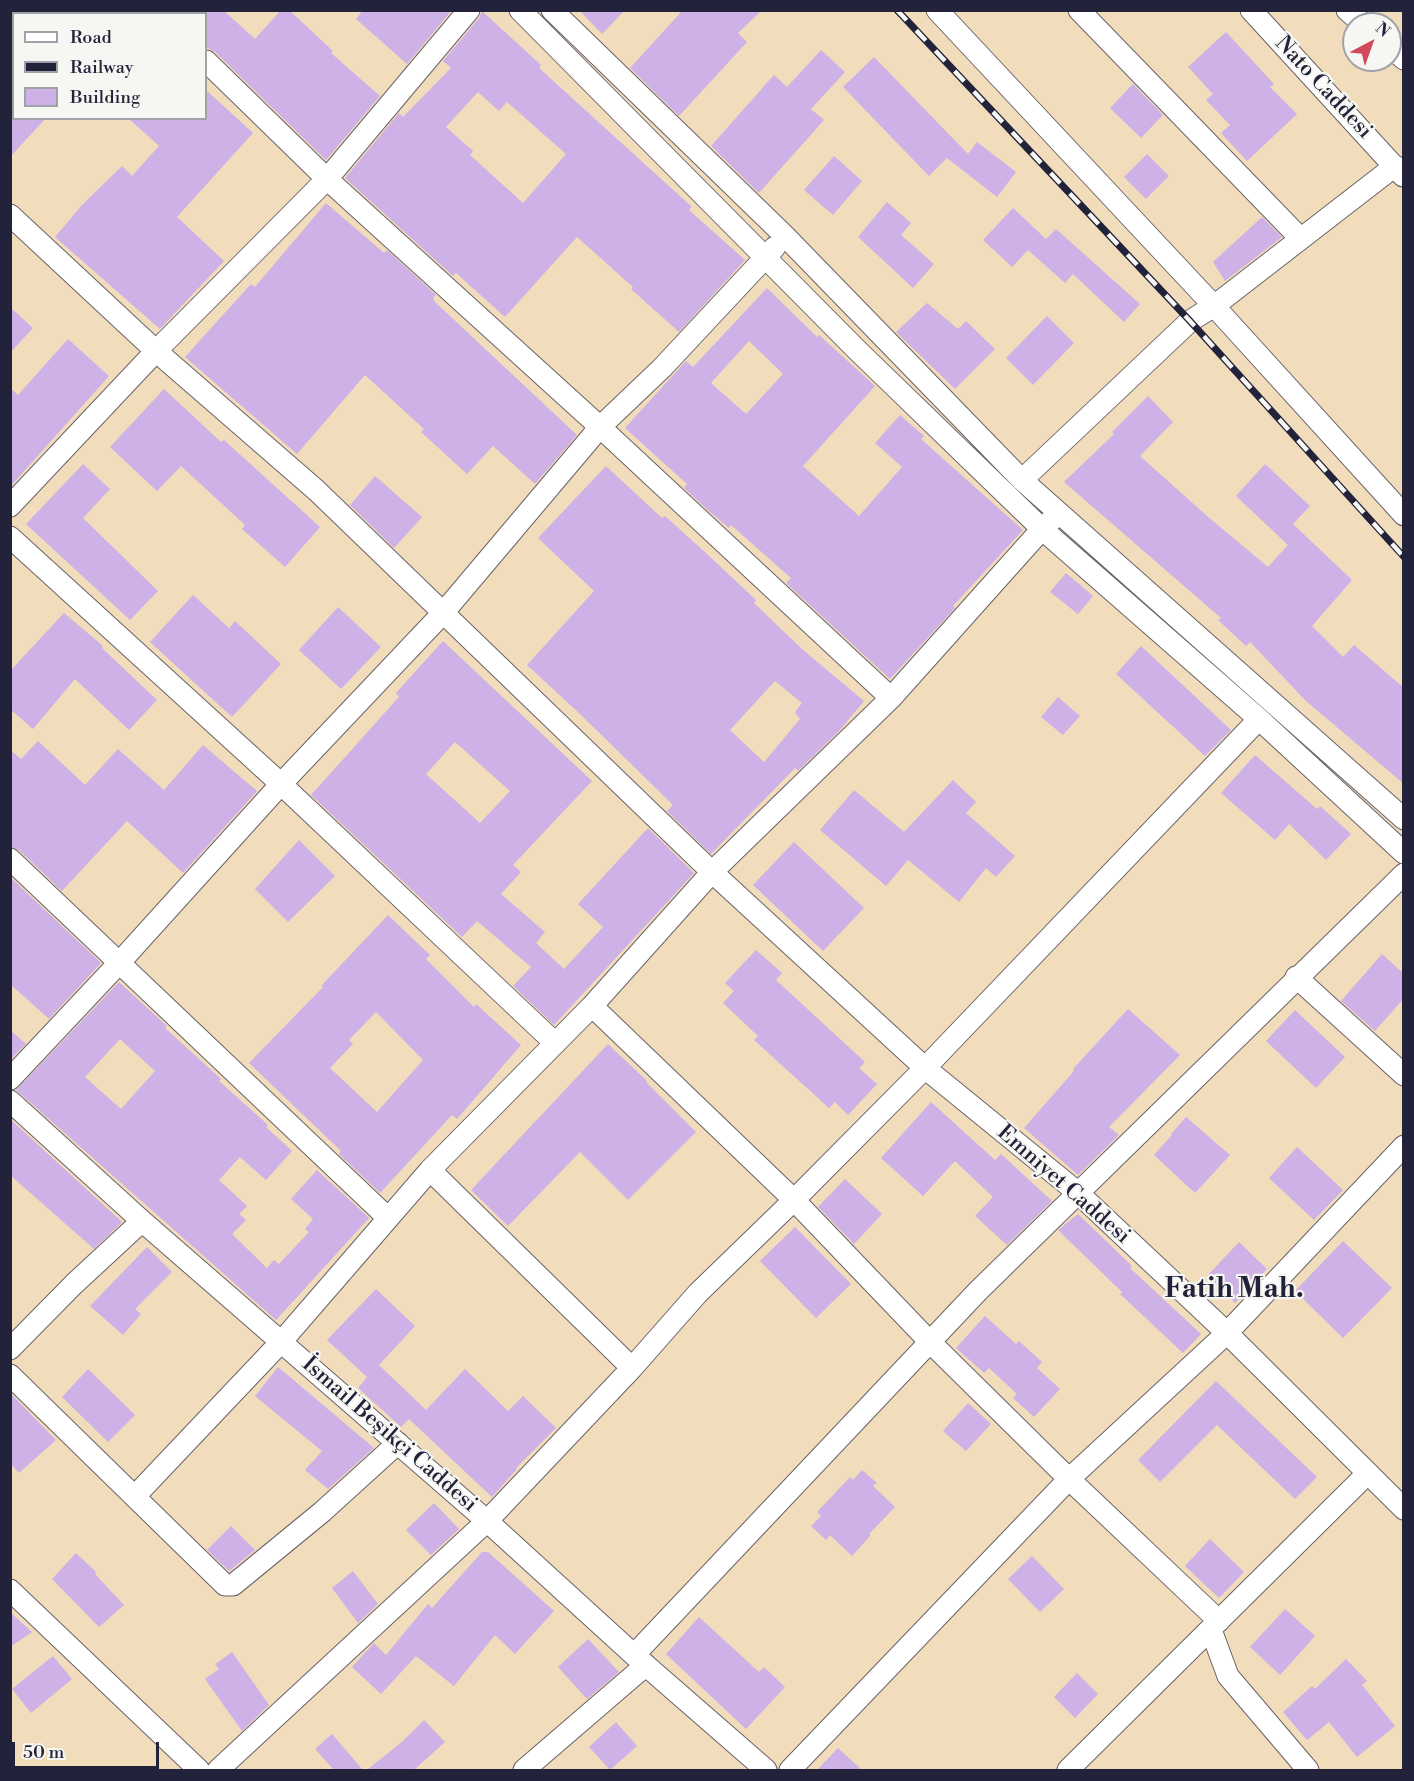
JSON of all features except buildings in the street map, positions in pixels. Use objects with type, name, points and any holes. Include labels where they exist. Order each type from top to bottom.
[{"type":"street","points":[[10,506],[156,351],[327,179],[469,10]]},
{"type":"street","points":[[520,10],[857,350],[1042,529],[1258,719],[1404,853]]},
{"type":"street","points":[[552,10],[784,236],[1022,480],[1404,819]]},
{"type":"street","points":[[937,10],[1214,306],[1404,515]]},
{"type":"street","points":[[1079,10],[1300,238]]},
{"type":"street","name":"Nato Caddesi","points":[[1251,10],[1399,171]]},
{"type":"street","points":[[207,62],[327,179],[600,426],[891,698]]},
{"type":"street","points":[[1022,480],[1190,321],[1214,306],[1300,238],[1399,171]]},
{"type":"street","name":"Emniyet Caddesi","points":[[10,215],[156,351],[316,490],[712,872],[925,1068],[1077,1192],[1227,1333],[1404,1509]]},
{"type":"street","points":[[10,1079],[120,962],[281,784],[443,613],[600,426],[662,368],[784,236]]},
{"type":"street","points":[[136,1495],[282,1341],[430,1170],[592,1006],[712,872],[891,698],[1042,529],[1059,513]]},
{"type":"street","points":[[10,537],[281,784],[555,1042]]},
{"type":"street","points":[[218,1770],[487,1521],[632,1368],[698,1293],[925,1068],[1258,719]]},
{"type":"street","points":[[10,859],[388,1218]]},
{"type":"street","points":[[524,1770],[640,1660],[978,1291],[1296,977],[1404,874]]},
{"type":"street","points":[[1296,977],[1404,1075]]},
{"type":"street","points":[[592,1006],[794,1200],[930,1342],[1215,1625],[1228,1676],[1308,1770]]},
{"type":"street","name":"İsmail Beşikçi Caddesi","points":[[10,1101],[142,1221],[487,1521],[640,1660],[766,1770]]},
{"type":"street","points":[[790,1770],[1068,1479],[1227,1333],[1404,1146]]},
{"type":"street","points":[[430,1170],[632,1368]]},
{"type":"street","points":[[10,1349],[74,1284],[142,1221]]},
{"type":"street","points":[[10,1375],[136,1495],[225,1585],[234,1585],[322,1512],[398,1443]]},
{"type":"street","points":[[1068,1770],[1368,1473]]},
{"type":"street","points":[[10,1590],[199,1770]]},
{"type":"railway","points":[[897,10],[1190,321],[1404,557]]},
{"type":"district","name":"Fatih Mah.","points":[[1234,1290]]}]
